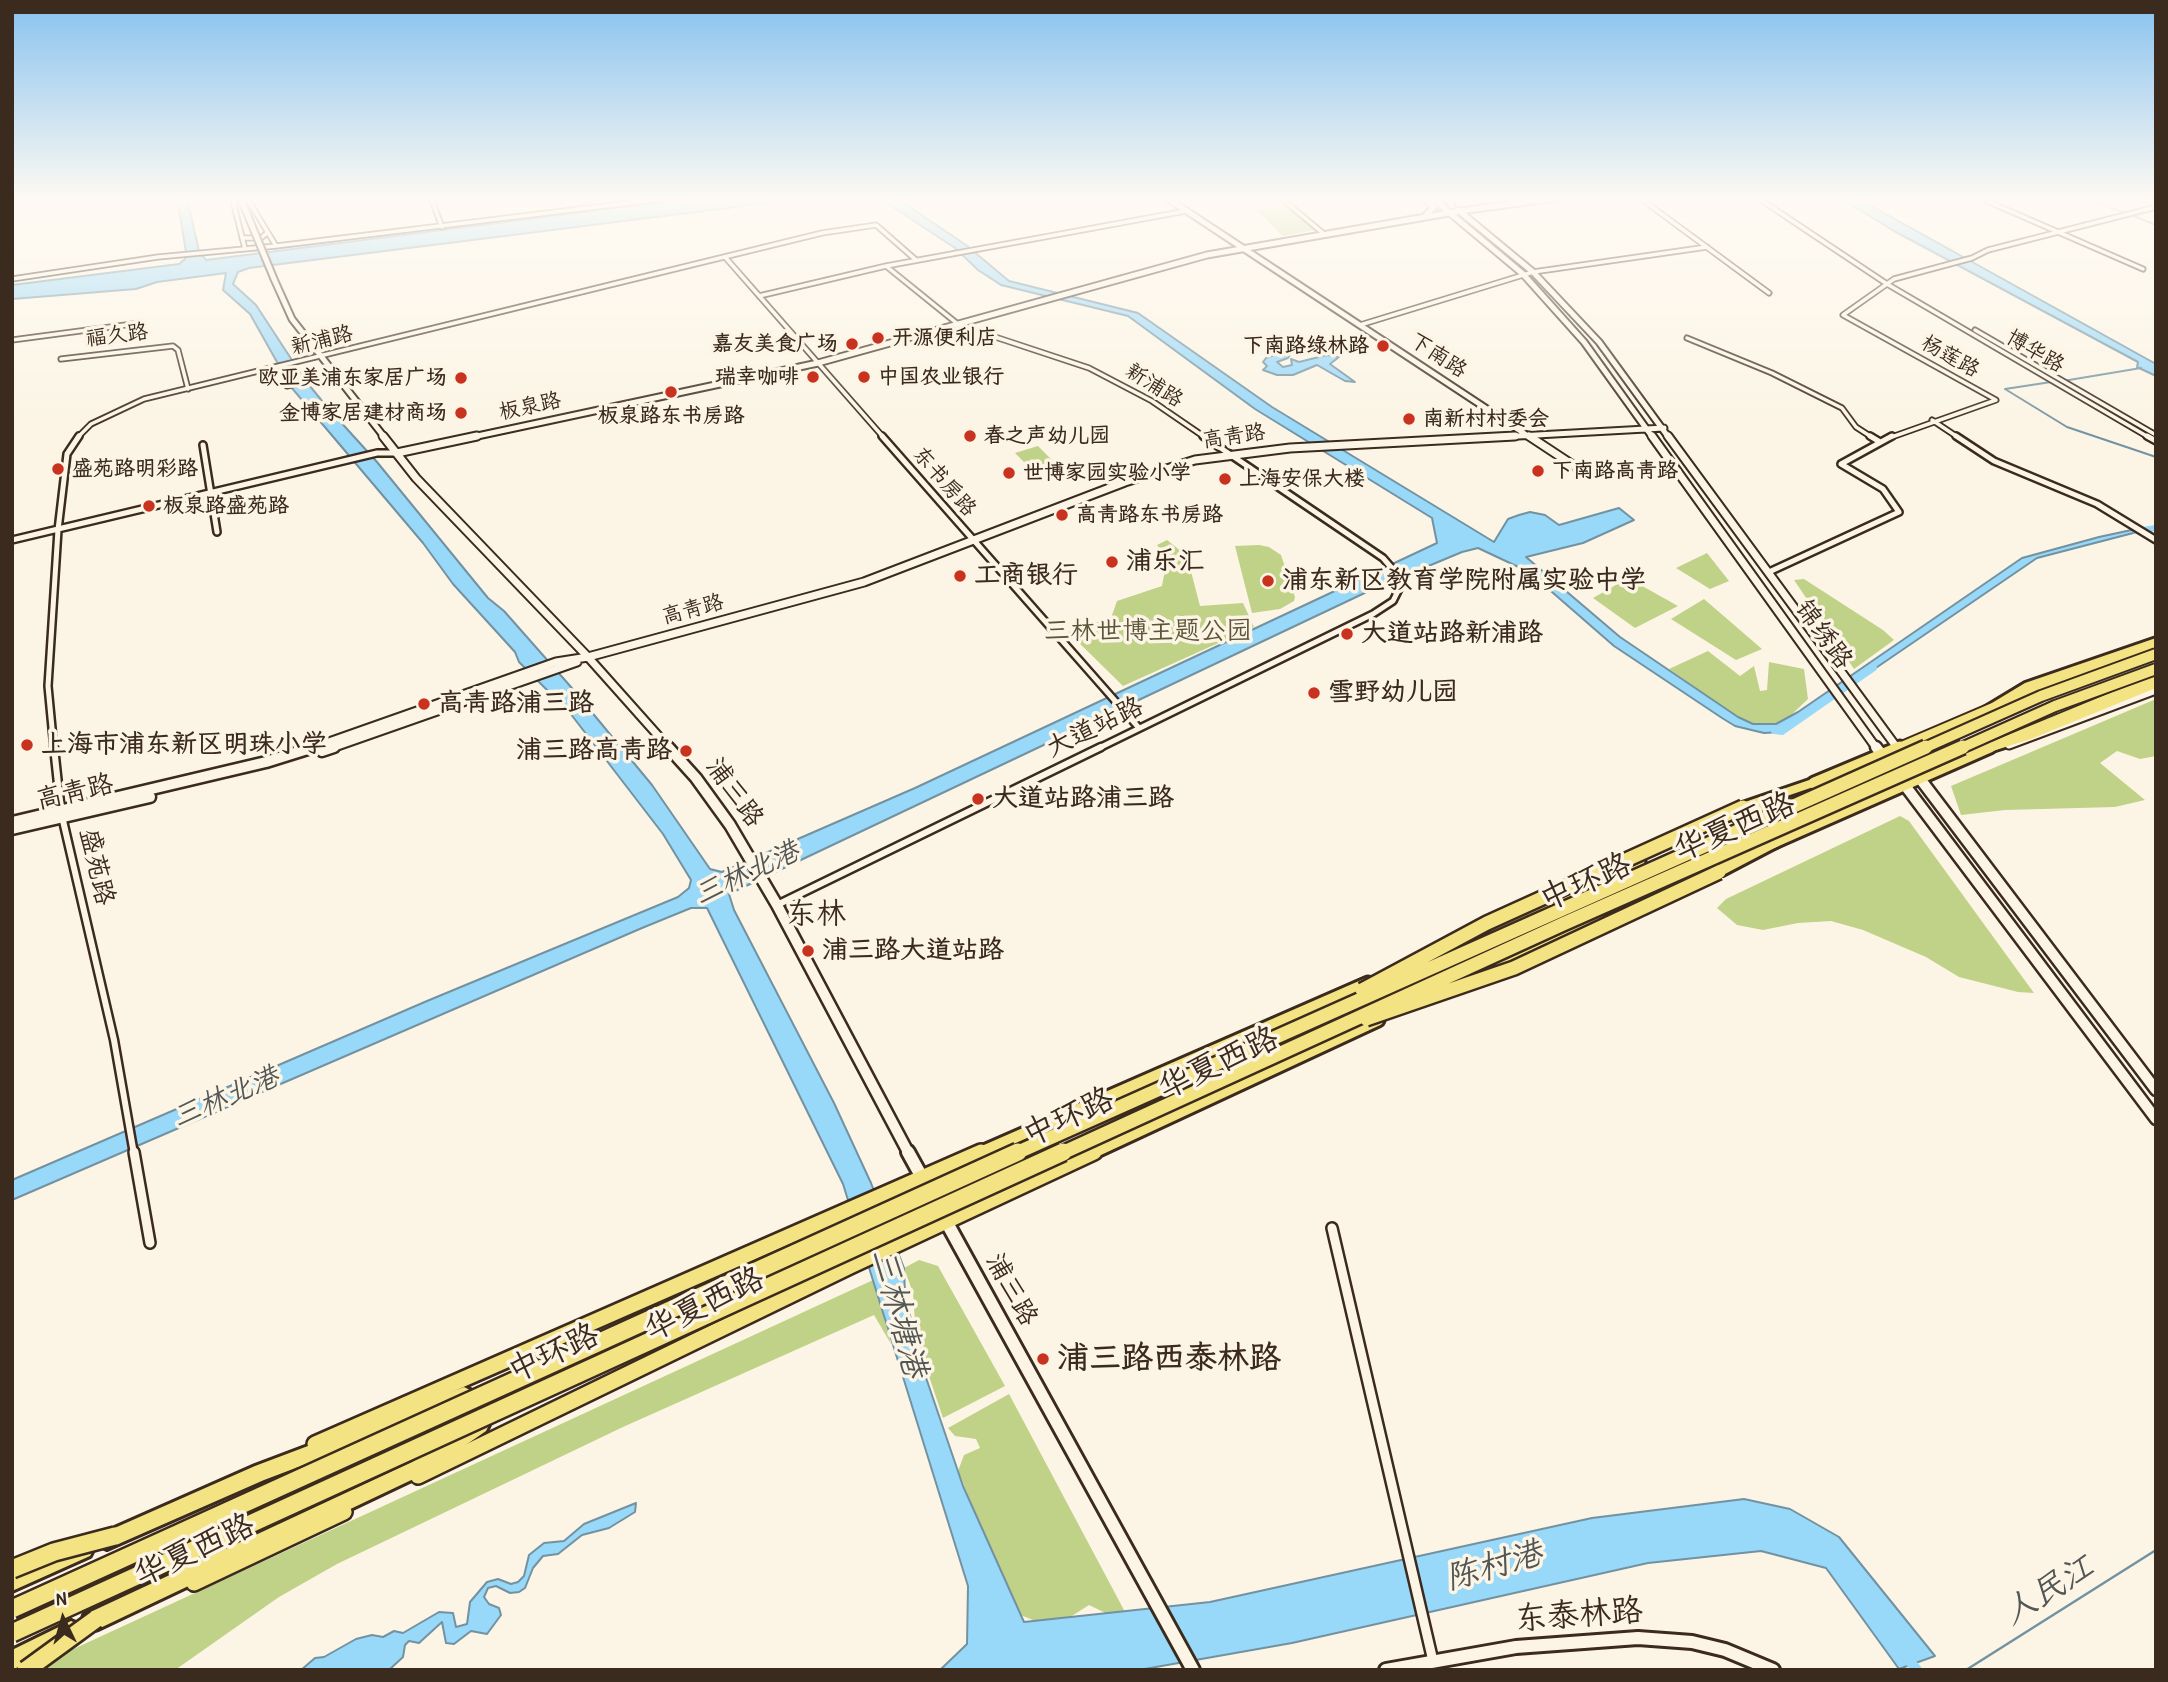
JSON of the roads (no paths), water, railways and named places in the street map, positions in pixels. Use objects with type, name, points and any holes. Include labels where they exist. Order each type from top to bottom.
[{"type":"highway","points":[[1983,712],[2029,686],[2156,641]]},
{"type":"highway","name":"中环路","points":[[12,1633],[509,1405],[1314,1028],[2041,696],[2156,654]]},
{"type":"highway","name":"中环路","points":[[12,1609],[504,1382],[2054,706],[2156,669]]},
{"type":"highway","points":[[1983,750],[2027,736],[2156,682]]},
{"type":"highway","points":[[1314,1028],[1403,966],[1488,923],[1743,807],[1821,780]]},
{"type":"highway","points":[[1314,1028],[1420,1003],[1514,968],[1719,872],[1780,840]]},
{"type":"highway","points":[[12,1581],[261,1472],[401,1417],[504,1382]]},
{"type":"highway","points":[[12,1660],[418,1468],[509,1405]]},
{"type":"highway","points":[[12,1569],[54,1552],[115,1536]]},
{"type":"highway","points":[[26,1670],[96,1619]]},
{"type":"main road","name":"浦三路","points":[[273,276],[292,319],[416,478],[588,657],[696,778],[748,856],[777,905],[945,1223],[1144,1586],[1192,1667]]},
{"type":"main road","name":"板泉路","points":[[397,453],[818,363],[1132,276]]},
{"type":"main road","name":"下南路","points":[[1286,276],[1584,473]]},
{"type":"main road","name":"锦绣路","points":[[1525,276],[1584,342],[1882,755],[2156,1119]]},
{"type":"main road","name":"锦绣路","points":[[1537,276],[1599,342],[1920,779],[2156,1090]]},
{"type":"main road","name":"高青路","points":[[12,829],[315,747],[519,674],[841,589],[1144,475],[1230,454],[1334,445],[1664,428]]},
{"type":"main road","name":"华夏西路","points":[[12,1581],[1821,780],[1983,712],[2156,647]]},
{"type":"main road","name":"高青路","points":[[12,822],[62,815],[214,781],[351,742],[527,681],[559,665]]},
{"type":"main road","name":"华夏西路","points":[[12,1666],[251,1557],[850,1266],[1569,931],[2067,713],[2156,682]]},
{"type":"main road","points":[[1983,750],[2026,741],[2156,690]]},
{"type":"main road","name":"东泰林路","points":[[1386,1670],[1555,1643],[1665,1638],[1725,1650],[1773,1670]]},
{"type":"street","points":[[12,279],[30,276]]},
{"type":"street","name":"新浦路","points":[[67,454],[91,424],[144,399],[647,276]]},
{"type":"street","name":"东书房路","points":[[742,276],[1139,728]]},
{"type":"street","points":[[759,296],[839,276]]},
{"type":"street","name":"新浦路","points":[[900,276],[959,325],[1111,377],[1230,454],[1391,565]]},
{"type":"street","points":[[1360,325],[1515,276]]},
{"type":"street","points":[[1747,276],[1769,293]]},
{"type":"street","name":"博华路","points":[[1878,276],[2156,441]]},
{"type":"street","name":"杨莲路","points":[[1769,572],[1899,513],[1883,489],[1841,464],[1880,442],[1932,420],[1996,400],[1843,315],[1888,283],[1908,276]]},
{"type":"street","name":"博华路","points":[[1888,283],[2156,435]]},
{"type":"street","points":[[12,340],[133,324]]},
{"type":"street","points":[[1687,338],[1772,373],[1842,408],[1856,427],[1880,442]]},
{"type":"street","name":"福久路","points":[[61,359],[173,346],[178,350],[188,389]]},
{"type":"street","points":[[286,386],[334,376]]},
{"type":"street","points":[[1932,420],[1994,461],[2097,503],[2156,540]]},
{"type":"street","points":[[203,444],[217,532]]},
{"type":"street","name":"板泉路","points":[[12,540],[345,460],[397,453]]},
{"type":"street","name":"盛苑路","points":[[67,454],[58,530],[48,686],[62,815],[114,1041],[150,1243]]},
{"type":"street","name":"大道站路","points":[[777,905],[1381,610],[1396,597],[1398,580],[1391,565]]},
{"type":"street","points":[[1332,1228],[1433,1661]]},
{"type":"water","points":[[80,276],[199,276],[157,282],[136,289],[12,299],[12,285]]},
{"type":"water","points":[[225,276],[236,276],[233,284],[256,305],[305,380],[327,407],[377,462],[488,598],[504,611],[571,687],[652,785],[710,869],[722,872],[915,788],[1437,543],[1432,518],[1255,409],[1128,316],[1001,285],[988,276],[1004,276],[1009,281],[1138,313],[1272,407],[1494,542],[1508,519],[1530,512],[1545,515],[1559,525],[1619,508],[1634,520],[1583,543],[1526,557],[1620,637],[1738,717],[1753,724],[1776,724],[1798,712],[2022,558],[2099,537],[2136,529],[2141,531],[2037,558],[1782,732],[1764,733],[1735,726],[1614,646],[1529,572],[1478,548],[1462,552],[1371,590],[729,894],[734,910],[834,1103],[871,1183],[904,1268],[905,1294],[922,1366],[963,1486],[1024,1622],[1210,1602],[1592,1518],[1744,1499],[1790,1509],[1839,1537],[1935,1656],[1899,1669],[1826,1568],[1761,1551],[1648,1563],[1292,1643],[1139,1670],[940,1670],[967,1644],[968,1586],[843,1184],[707,908],[691,908],[642,928],[12,1200],[12,1180],[427,1001],[678,897],[689,888],[691,880],[663,834],[570,713],[519,662],[515,652],[453,584],[423,543],[291,387],[250,314],[223,290]]},
{"type":"water","points":[[1979,276],[1998,276],[2156,364],[2156,376],[2137,367],[2138,362]]},
{"type":"water","points":[[1285,351],[1291,353],[1288,358],[1277,362],[1283,367],[1292,365],[1291,359],[1299,362],[1327,355],[1339,357],[1330,364],[1355,382],[1345,381],[1317,365],[1293,375],[1277,375],[1263,370],[1267,366],[1263,362],[1266,358]]},
{"type":"water","points":[[636,1503],[635,1512],[609,1528],[582,1535],[558,1554],[543,1556],[533,1568],[525,1588],[519,1592],[510,1593],[496,1586],[488,1588],[484,1597],[489,1604],[499,1608],[501,1615],[487,1634],[471,1631],[454,1644],[446,1643],[442,1622],[419,1643],[409,1641],[405,1645],[403,1657],[389,1670],[301,1670],[315,1658],[324,1657],[356,1639],[372,1635],[383,1637],[394,1631],[403,1633],[439,1612],[453,1613],[456,1627],[467,1624],[470,1602],[487,1582],[498,1579],[511,1584],[518,1582],[524,1576],[529,1555],[544,1543],[564,1541],[584,1524]]},
{"type":"waterway","points":[[2057,382],[2141,368]]},
{"type":"waterway","points":[[2051,382],[2005,389],[2067,427],[2156,457]]},
{"type":"waterway","points":[[2136,531],[2156,528]]},
{"type":"waterway","points":[[1774,731],[1782,732],[1874,668]]},
{"type":"waterway","name":"人民江","points":[[1966,1670],[2156,1550]]},
{"type":"waterway","name":"陈村港","points":[[1908,1659],[1917,1670]]},
{"type":"place","name":"开源便利店","points":[[878,338]]},
{"type":"place","name":"嘉友美食广场","points":[[852,344]]},
{"type":"place","name":"下南路绿林路","points":[[1383,346]]},
{"type":"place","name":"瑞幸咖啡","points":[[813,377]]},
{"type":"place","name":"中国农业银行","points":[[864,377]]},
{"type":"place","name":"欧亚美浦东家居广场","points":[[461,378]]},
{"type":"place","name":"板泉路东书房路","points":[[671,392]]},
{"type":"place","name":"金博家居建材商场","points":[[461,413]]},
{"type":"place","name":"南新村村委会","points":[[1409,419]]},
{"type":"place","name":"春之声幼儿园","points":[[970,436]]},
{"type":"place","name":"盛苑路明彩路","points":[[58,469]]},
{"type":"place","name":"下南路高青路","points":[[1538,471]]},
{"type":"place","name":"世博家园实验小学","points":[[1009,473]]},
{"type":"place","name":"上海安保大楼","points":[[1225,479]]},
{"type":"place","name":"板泉路盛苑路","points":[[149,506]]},
{"type":"place","name":"高青路东书房路","points":[[1062,515]]},
{"type":"place","name":"浦乐汇","points":[[1112,562]]},
{"type":"place","name":"工商银行","points":[[960,576]]},
{"type":"place","name":"浦东新区教育学院附属实验中学","points":[[1268,581]]},
{"type":"place","name":"大道站路新浦路","points":[[1347,634]]},
{"type":"place","name":"雪野幼儿园","points":[[1314,693]]},
{"type":"place","name":"高青路浦三路","points":[[424,704]]},
{"type":"place","name":"上海市浦东新区明珠小学","points":[[27,745]]},
{"type":"place","name":"浦三路高青路","points":[[686,751]]},
{"type":"place","name":"大道站路浦三路","points":[[978,799]]},
{"type":"place","name":"浦三路大道站路","points":[[808,951]]},
{"type":"place","name":"浦三路西泰林路","points":[[1043,1359]]},
{"type":"district","name":"东林","points":[[816,915]]},
{"type":"park label","name":"三林世博主题公园","points":[[1148,632]]},
{"type":"water label","name":"三林北港","points":[[747,874]]},
{"type":"water label","name":"三林北港","points":[[226,1098]]},
{"type":"water label","name":"三林塘港","points":[[898,1313]]}]
